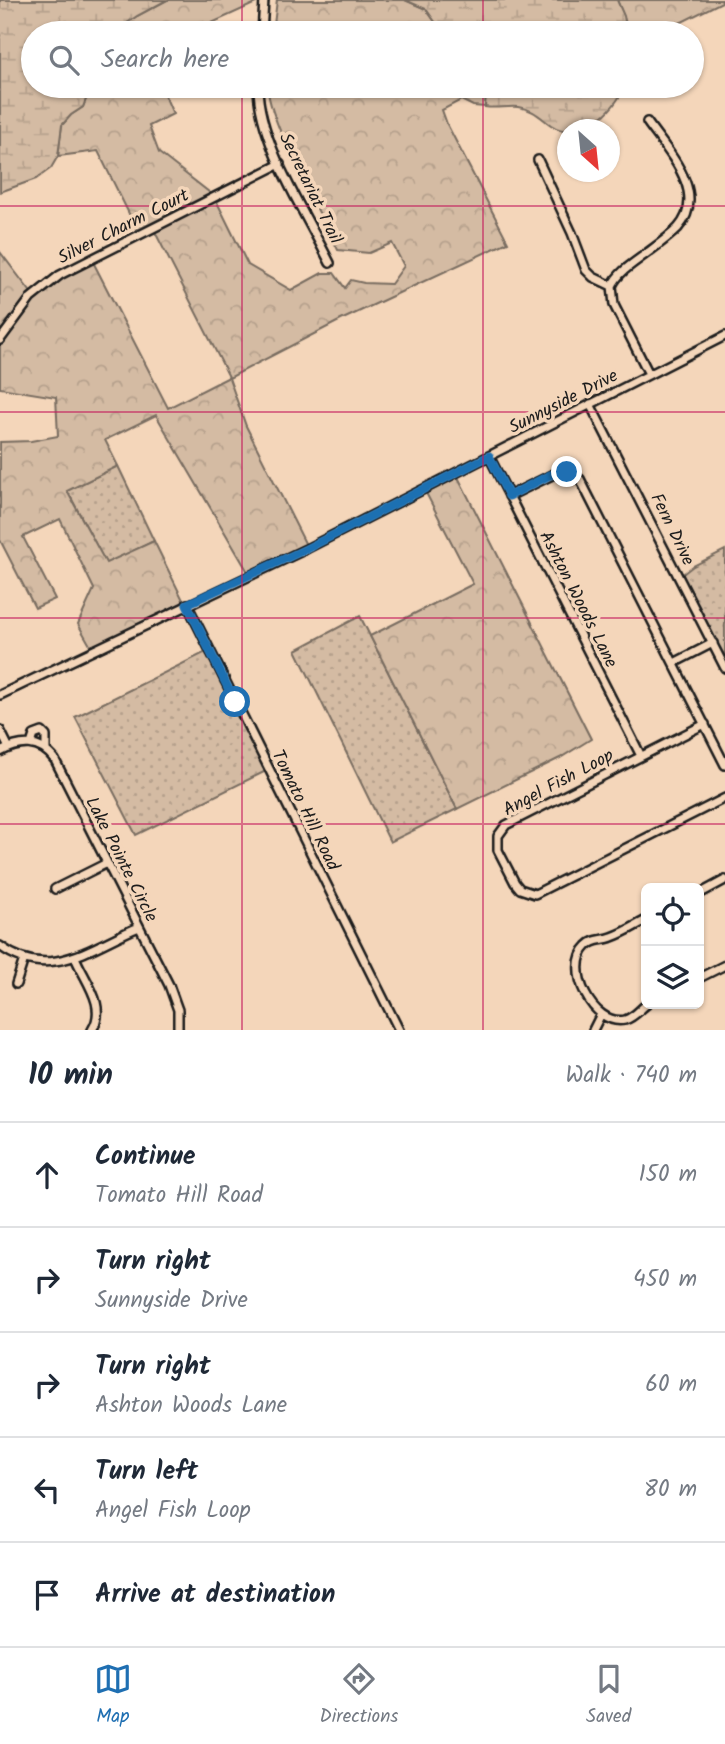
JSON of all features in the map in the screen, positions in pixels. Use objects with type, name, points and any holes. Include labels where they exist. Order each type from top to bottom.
[{"type":"street","points":[[263,21],[264,0]]},
{"type":"street","name":"Secretariat Trail","points":[[260,98],[265,129],[330,263]]},
{"type":"street","points":[[647,122],[684,176],[690,198],[688,210],[677,229],[622,273],[612,286],[614,305],[649,374]]},
{"type":"street","points":[[538,160],[586,270],[593,277],[612,286]]},
{"type":"street","name":"Silver Charm Court","points":[[0,340],[31,298],[60,275],[280,164]]},
{"type":"street","name":"Sunnyside Drive","points":[[0,695],[306,549],[725,337]]},
{"type":"street","name":"Fern Drive","points":[[590,404],[725,668]]},
{"type":"street","name":"Ashton Woods Lane","points":[[489,456],[641,756]]},
{"type":"street","points":[[509,496],[558,472],[567,472],[580,479],[725,765]]},
{"type":"street","name":"Tomato Hill Road","points":[[187,604],[399,1030]]},
{"type":"street","points":[[674,663],[713,643]]},
{"type":"street","name":"Angel Fish Loop","points":[[705,724],[506,825],[498,836],[498,850],[520,889],[529,893],[542,892],[725,798]]},
{"type":"street","points":[[0,730],[9,748]]},
{"type":"street","points":[[0,752],[20,744],[31,744],[46,750],[46,736],[42,732],[34,735],[31,744]]},
{"type":"street","name":"Lake Pointe Circle","points":[[46,750],[55,760],[177,1004],[178,1030]]},
{"type":"street","points":[[55,889],[107,863]]},
{"type":"street","points":[[704,891],[725,880]]},
{"type":"street","points":[[641,923],[609,939],[594,940],[581,953],[577,966],[579,977],[594,1007],[601,1014],[616,1020],[626,1020],[641,1009]]},
{"type":"street","points":[[0,946],[24,959],[45,962],[75,957],[139,927]]},
{"type":"street","points":[[75,957],[98,1006],[98,1018],[92,1030]]},
{"type":"street","points":[[16,984],[24,959]]},
{"type":"street","points":[[704,976],[725,965]]},
{"type":"street","points":[[593,1030],[601,1014]]},
{"type":"green space","points":[[0,0],[167,0],[130,21],[21,21],[21,98],[86,98],[83,107],[62,125],[58,156],[51,168],[36,179],[0,192]]},
{"type":"green space","points":[[167,0],[255,0],[256,3],[216,21],[130,21]]},
{"type":"green space","points":[[277,0],[405,0],[426,9],[434,21],[274,21]]},
{"type":"green space","points":[[405,0],[617,0],[625,21],[434,21],[426,9]]},
{"type":"green space","points":[[617,0],[724,1],[684,21],[625,21]]},
{"type":"green space","points":[[86,98],[166,98],[173,114],[149,126],[159,153],[214,196],[248,265],[291,290],[322,273],[334,273],[345,288],[351,280],[391,284],[404,266],[392,243],[369,253],[338,250],[285,142],[270,98],[486,98],[485,107],[473,106],[461,100],[442,110],[508,242],[341,320],[229,378],[246,426],[306,545],[248,572],[156,415],[105,440],[118,466],[67,491],[106,563],[154,541],[184,602],[91,647],[78,624],[94,589],[60,519],[23,537],[55,599],[35,608],[0,540],[0,442],[31,441],[58,436],[56,397],[0,388],[0,252],[33,295],[91,258],[168,408],[229,377],[153,228],[139,234],[98,151],[58,156],[62,125],[83,107]]},
{"type":"green space","points":[[486,98],[618,98],[599,119],[557,119],[557,128],[523,108],[485,107]]},
{"type":"green space","points":[[118,466],[154,541],[106,564],[67,490]]},
{"type":"green space","points":[[457,475],[591,739],[560,758],[457,809],[370,636],[473,584],[425,491]]},
{"type":"green space","points":[[725,550],[725,665],[679,577],[693,566]]},
{"type":"green space","points":[[360,616],[457,809],[390,842],[296,650]]},
{"type":"green space","points":[[208,651],[266,771],[136,835],[75,717]]},
{"type":"route","points":[[235,702],[187,604],[306,549],[489,456],[509,496],[550,475],[567,472]]}]
